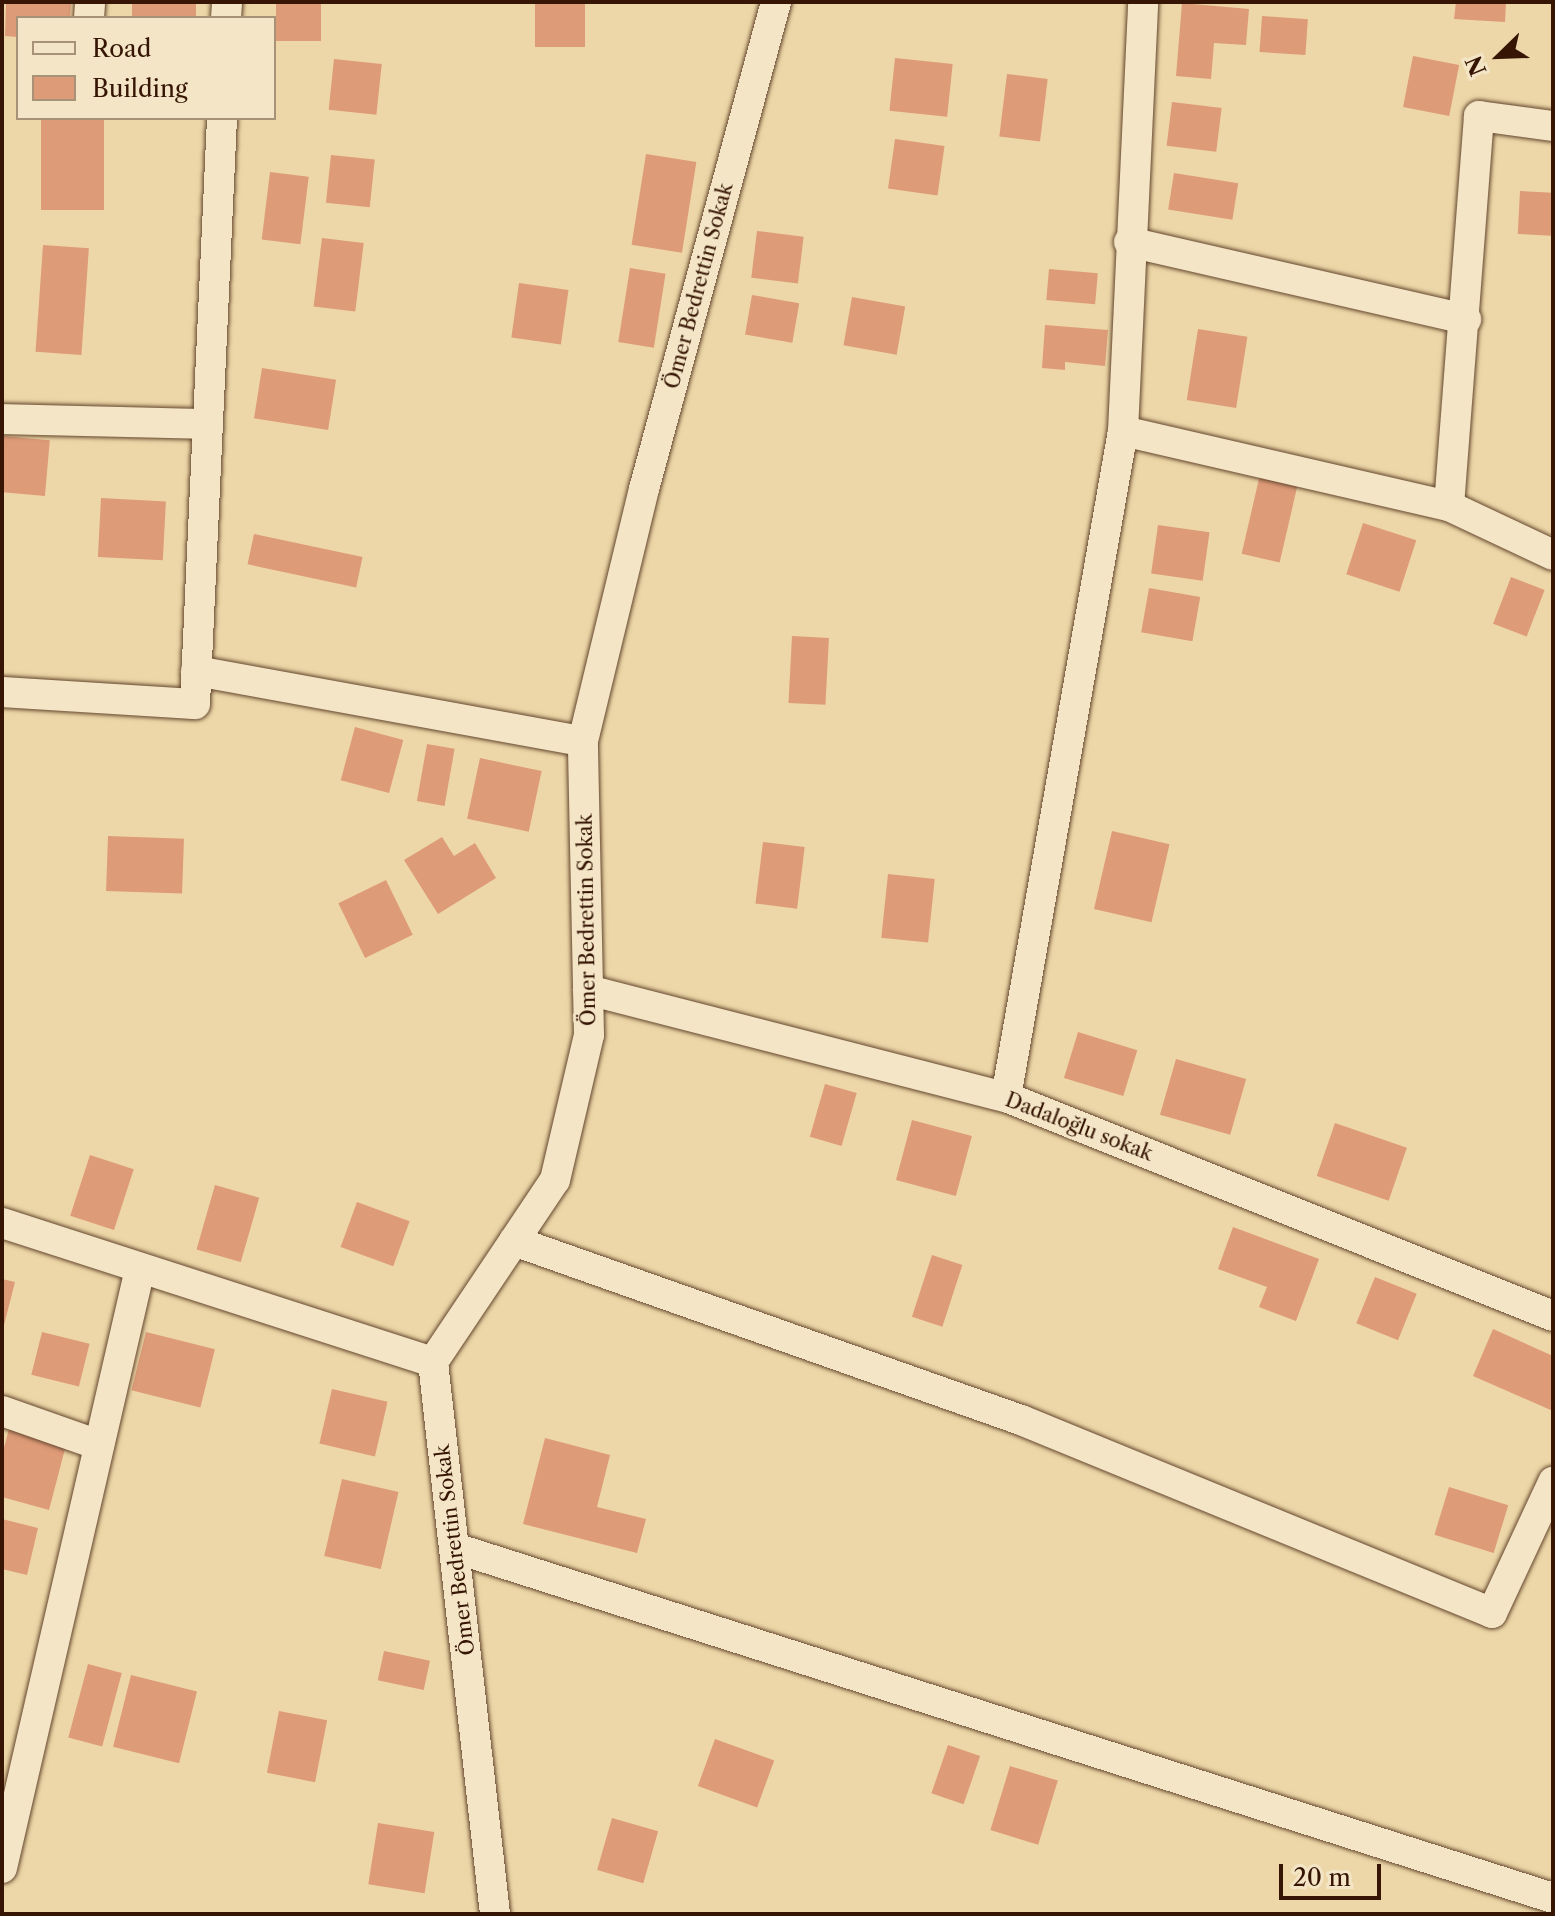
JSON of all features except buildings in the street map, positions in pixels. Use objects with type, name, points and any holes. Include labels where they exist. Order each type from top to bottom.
[{"type":"street","name":"Ömer Bedrettin Sokak","points":[[495,1914],[433,1362],[555,1180],[589,1035],[583,741],[644,489],[776,2]]},
{"type":"street","points":[[1006,1097],[1123,431],[1129,242],[1143,2]]},
{"type":"street","points":[[1449,506],[1466,319],[1479,116],[1553,126]]},
{"type":"street","points":[[2,692],[195,704],[222,120]]},
{"type":"street","points":[[1129,242],[1466,319]]},
{"type":"street","points":[[2,419],[207,424]]},
{"type":"street","points":[[1123,431],[1449,506],[1553,555]]},
{"type":"street","points":[[196,671],[583,741]]},
{"type":"street","name":"Dadaloğlu sokak","points":[[588,990],[1006,1097],[1553,1316]]},
{"type":"street","points":[[2,1223],[433,1362]]},
{"type":"street","points":[[514,1241],[1021,1420],[1492,1613],[1553,1482]]},
{"type":"street","points":[[2,1868],[140,1269]]},
{"type":"street","points":[[2,1411],[99,1445]]},
{"type":"street","points":[[455,1548],[1553,1898]]}]
